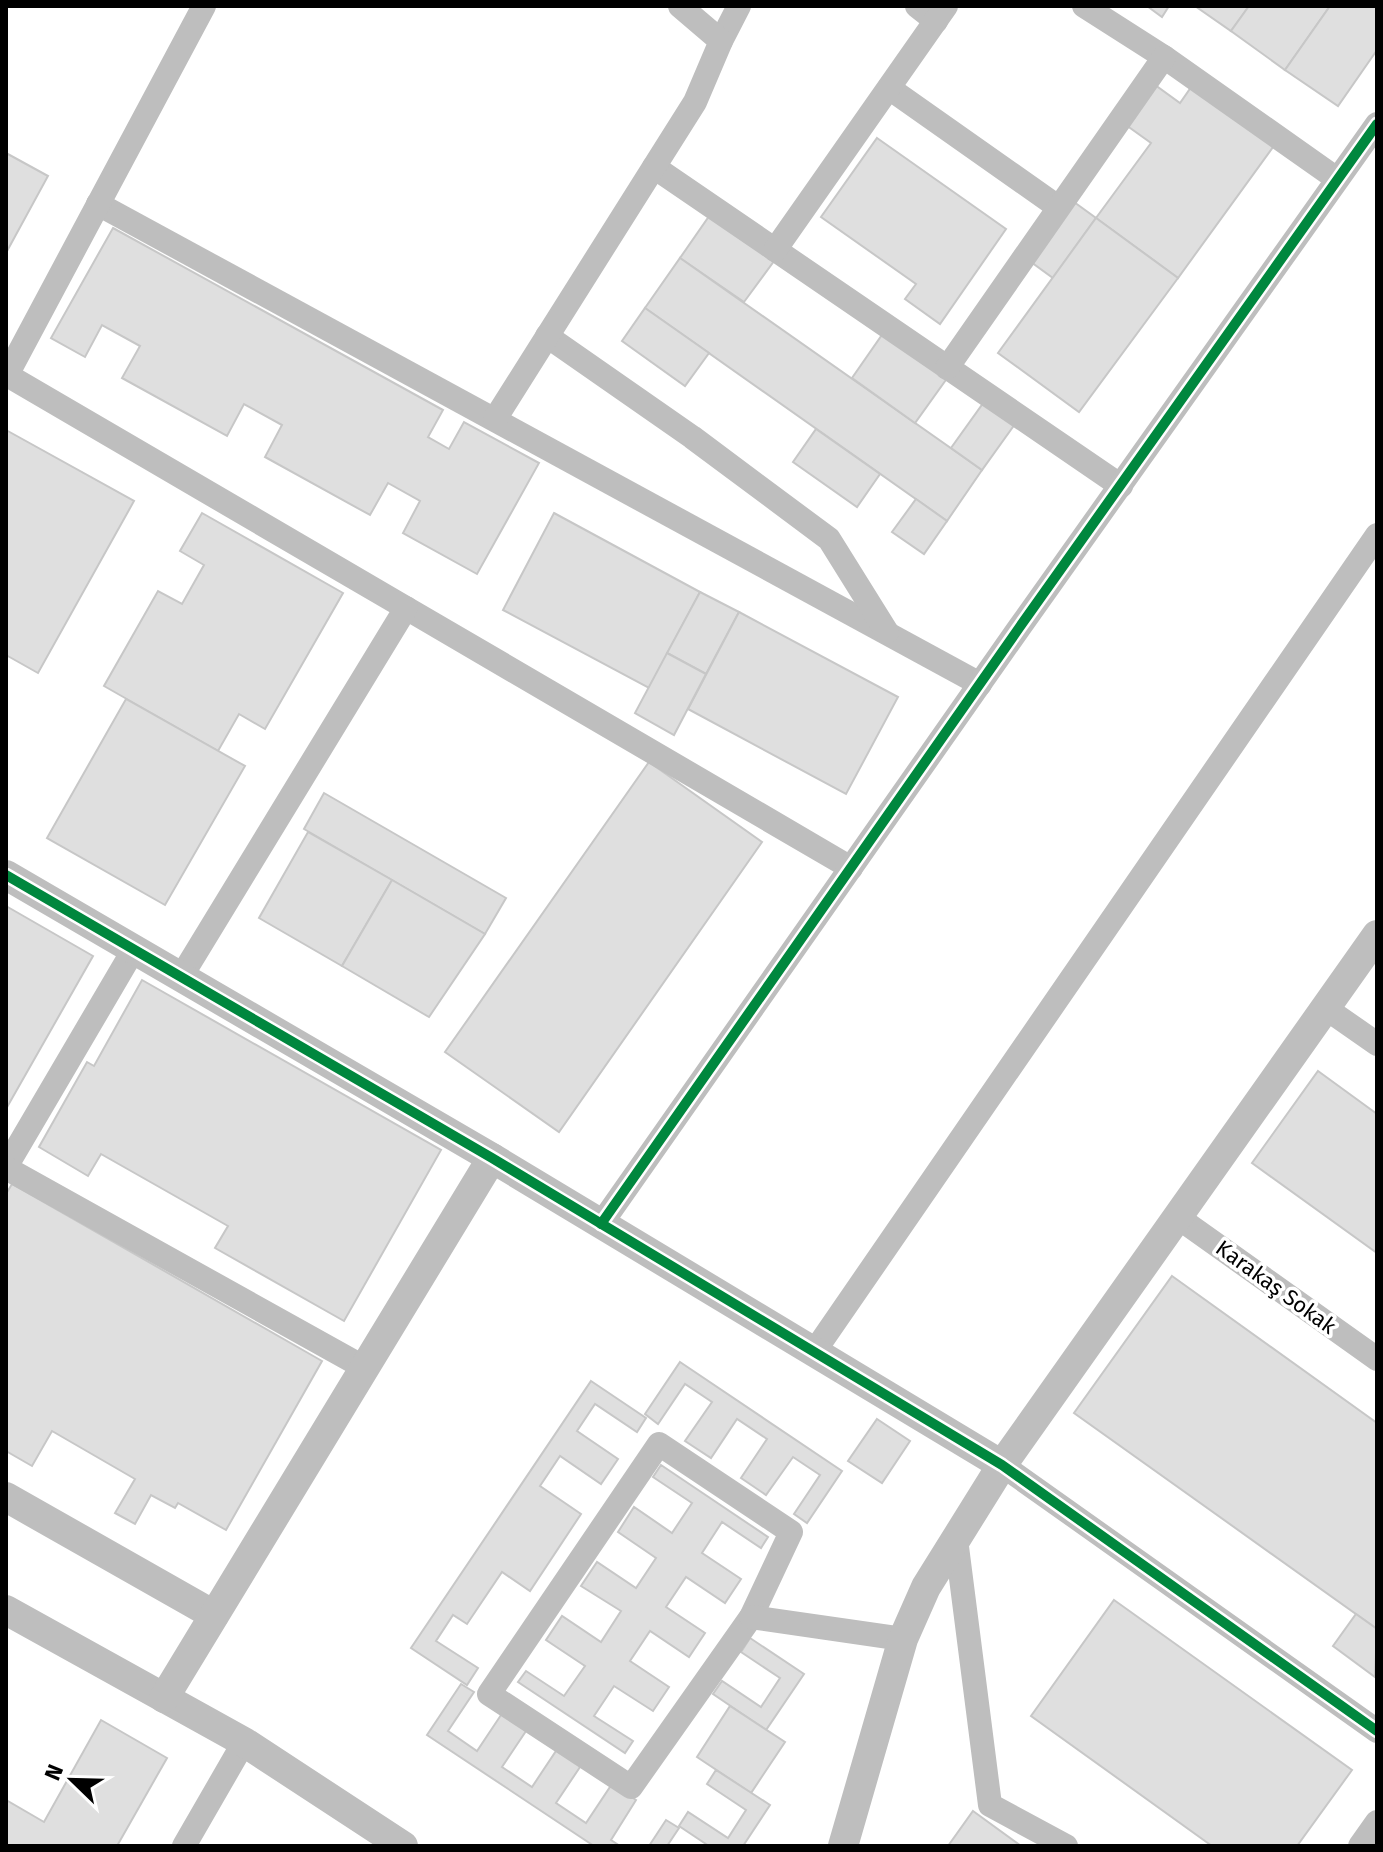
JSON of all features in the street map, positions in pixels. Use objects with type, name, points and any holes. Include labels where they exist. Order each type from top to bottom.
[{"type":"street","points":[[204,6],[6,375],[851,868]]},
{"type":"street","points":[[680,6],[721,41]]},
{"type":"street","points":[[495,419],[695,102],[739,6]]},
{"type":"street","points":[[1084,6],[1164,57],[1337,179]]},
{"type":"street","points":[[775,250],[889,88],[933,11]]},
{"type":"street","points":[[947,368],[1164,57]]},
{"type":"street","points":[[889,88],[1058,207]]},
{"type":"street","points":[[601,1224],[1377,124]]},
{"type":"street","points":[[654,167],[1121,486]]},
{"type":"street","points":[[98,204],[980,684]]},
{"type":"street","points":[[547,336],[692,437],[829,539],[888,634]]},
{"type":"street","points":[[814,1352],[1377,535]]},
{"type":"street","points":[[181,977],[406,608]]},
{"type":"street","points":[[6,875],[492,1158],[1002,1465],[1376,1729]]},
{"type":"street","points":[[843,1846],[903,1639],[926,1587],[1002,1465],[1377,935]]},
{"type":"street","points":[[134,949],[6,1168],[365,1368]]},
{"type":"street","points":[[1324,1007],[1377,1044]]},
{"type":"street","points":[[164,1698],[492,1158]]},
{"type":"street","name":"Karakaş Sokak","points":[[1176,1216],[1377,1359]]},
{"type":"street","points":[[659,1444],[791,1532],[751,1617],[631,1787],[489,1694],[659,1444]]},
{"type":"street","points":[[6,1497],[214,1615]]},
{"type":"street","points":[[956,1539],[990,1805],[1066,1846]]},
{"type":"street","points":[[6,1610],[244,1742],[403,1846]]},
{"type":"street","points":[[751,1617],[903,1639]]},
{"type":"street","points":[[184,1846],[244,1742]]},
{"type":"street","points":[[1360,1846],[1377,1822]]},
{"type":"building","points":[[1147,6],[1169,6],[1162,17]]},
{"type":"building","points":[[1195,6],[1249,6],[1231,31]]},
{"type":"building","points":[[1249,6],[1330,6],[1285,70],[1231,31]]},
{"type":"building","points":[[1330,6],[1377,6],[1377,50],[1338,106],[1285,70]]},
{"type":"building","points":[[1194,83],[1276,143],[1178,278],[1096,218],[1151,143],[1126,125],[1155,85],[1180,103]]},
{"type":"building","points":[[877,138],[1006,229],[940,324],[905,299],[916,284],[821,217]]},
{"type":"building","points":[[6,153],[48,176],[6,253]]},
{"type":"building","points":[[1074,202],[1096,218],[1053,278],[1031,262]]},
{"type":"building","points":[[712,212],[777,257],[744,302],[680,258]]},
{"type":"building","points":[[1096,218],[1178,278],[1079,412],[998,353]]},
{"type":"building","points":[[113,228],[443,410],[428,437],[449,449],[464,422],[539,463],[477,574],[403,533],[420,501],[388,483],[370,515],[265,457],[282,425],[244,404],[227,436],[122,378],[140,346],[102,325],[85,357],[51,338]]},
{"type":"building","points":[[680,258],[982,470],[947,521],[645,308]]},
{"type":"building","points":[[645,308],[709,353],[685,386],[622,341]]},
{"type":"building","points":[[884,332],[948,377],[915,423],[852,378]]},
{"type":"building","points":[[984,402],[1015,424],[982,470],[951,448]]},
{"type":"building","points":[[816,429],[880,474],[857,507],[793,462]]},
{"type":"building","points":[[6,430],[134,501],[38,673],[6,655]]},
{"type":"building","points":[[916,499],[947,521],[924,554],[892,532]]},
{"type":"building","points":[[202,513],[343,593],[265,729],[239,714],[218,751],[104,686],[158,591],[182,604],[204,565],[180,551]]},
{"type":"building","points":[[554,513],[700,592],[649,688],[503,610]]},
{"type":"building","points":[[700,592],[739,612],[706,674],[667,653]]},
{"type":"building","points":[[739,612],[898,697],[846,794],[688,709]]},
{"type":"building","points":[[667,653],[706,674],[674,735],[635,713]]},
{"type":"building","points":[[126,699],[245,766],[165,905],[47,838]]},
{"type":"building","points":[[649,762],[762,842],[559,1132],[445,1052]]},
{"type":"building","points":[[324,793],[506,898],[485,934],[304,829]]},
{"type":"building","points":[[308,832],[392,880],[342,966],[259,918]]},
{"type":"building","points":[[392,880],[485,934],[429,1017],[342,966]]},
{"type":"building","points":[[6,906],[93,956],[6,1109]]},
{"type":"building","points":[[142,980],[441,1150],[344,1321],[215,1248],[228,1226],[101,1154],[88,1176],[39,1147],[87,1062],[94,1066]]},
{"type":"building","points":[[1318,1071],[1377,1114],[1377,1253],[1252,1163]]},
{"type":"building","points":[[12,1184],[322,1361],[226,1530],[178,1503],[175,1508],[151,1495],[135,1524],[115,1513],[135,1479],[52,1431],[32,1466],[6,1451],[6,1194]]},
{"type":"building","points":[[1172,1276],[1377,1423],[1377,1629],[1074,1413]]},
{"type":"building","points":[[680,1362],[842,1471],[807,1523],[794,1514],[820,1475],[793,1457],[766,1495],[741,1478],[767,1439],[737,1419],[711,1458],[685,1441],[712,1402],[685,1384],[658,1424],[645,1414]]},
{"type":"building","points":[[591,1381],[646,1418],[637,1432],[595,1404],[577,1431],[618,1459],[601,1484],[560,1456],[540,1486],[581,1514],[530,1591],[502,1572],[467,1624],[453,1615],[436,1641],[478,1668],[467,1685],[411,1648]]},
{"type":"building","points":[[877,1419],[910,1441],[882,1483],[848,1461]]},
{"type":"building","points":[[661,1465],[768,1537],[761,1548],[722,1522],[702,1553],[741,1579],[725,1603],[686,1577],[666,1607],[705,1633],[689,1657],[650,1631],[630,1661],[669,1687],[653,1711],[614,1686],[594,1716],[633,1741],[625,1753],[518,1682],[526,1671],[564,1696],[585,1666],[546,1640],[562,1616],[601,1642],[621,1611],[581,1586],[597,1562],[636,1588],[656,1558],[618,1532],[634,1507],[672,1533],[692,1503],[653,1477]]},
{"type":"building","points":[[1114,1600],[1352,1770],[1297,1846],[1212,1846],[1031,1716]]},
{"type":"building","points":[[1356,1614],[1377,1629],[1375,1677],[1333,1646]]},
{"type":"building","points":[[750,1638],[804,1674],[766,1730],[713,1694],[722,1681],[761,1707],[780,1678],[741,1652]]},
{"type":"building","points":[[461,1684],[474,1692],[448,1731],[477,1751],[503,1712],[528,1728],[502,1767],[532,1787],[558,1748],[582,1764],[556,1803],[586,1823],[612,1784],[636,1800],[611,1840],[620,1846],[594,1846],[427,1735]]},
{"type":"building","points":[[730,1706],[785,1742],[751,1793],[697,1757]]},
{"type":"building","points":[[101,1720],[167,1758],[117,1846],[6,1846],[6,1800],[44,1822]]},
{"type":"building","points":[[716,1770],[770,1805],[743,1846],[709,1846],[679,1826],[688,1812],[728,1838],[746,1810],[707,1784]]},
{"type":"building","points":[[973,1811],[1021,1846],[948,1846]]},
{"type":"building","points":[[666,1820],[679,1828],[667,1846],[649,1846]]},
{"type":"cycle path","points":[[601,1224],[1377,124]]},
{"type":"cycle path","points":[[6,875],[492,1158],[1002,1465],[1377,1731]]}]
